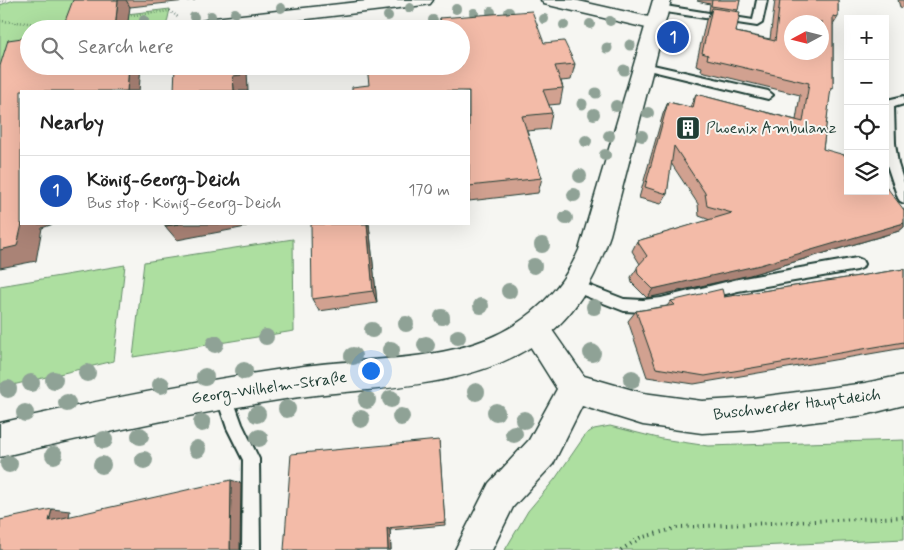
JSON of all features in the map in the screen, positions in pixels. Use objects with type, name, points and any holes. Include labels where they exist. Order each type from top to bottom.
[{"type":"street","points":[[276,20],[424,0]]},
{"type":"street","points":[[550,0],[659,11]]},
{"type":"street","name":"Georg-Wilhelm-Straße","points":[[0,440],[164,404],[223,394],[319,379],[420,371],[452,365],[482,356],[510,344],[535,330],[560,307],[575,286],[585,265],[605,209],[659,11]]},
{"type":"street","points":[[473,550],[501,495],[541,452],[574,388],[535,330]]},
{"type":"street","name":"Buschwerder Hauptdeich","points":[[574,388],[643,409],[702,417],[753,414],[865,399],[904,390]]},
{"type":"street","points":[[865,399],[904,410]]},
{"type":"lane","points":[[659,11],[757,23],[762,0]]},
{"type":"lane","points":[[644,66],[768,96]]},
{"type":"lane","points":[[904,100],[891,103],[889,107],[887,141],[896,180],[904,198]]},
{"type":"lane","points":[[575,286],[624,305],[643,306],[660,304],[738,285],[857,264]]},
{"type":"lane","points":[[223,394],[234,428],[251,459],[251,550]]},
{"type":"path","points":[[0,2],[8,0]]},
{"type":"path","points":[[122,16],[170,11]]},
{"type":"path","points":[[0,21],[20,22]]},
{"type":"path","points":[[621,550],[640,538],[680,527],[904,517]]},
{"type":"green space","points":[[14,0],[82,0],[75,20],[20,20],[20,51],[0,68],[0,5]]},
{"type":"green space","points":[[170,9],[168,20],[75,20]]},
{"type":"green space","points":[[293,239],[294,331],[133,357],[144,262]]},
{"type":"green space","points":[[125,265],[114,361],[0,388],[0,286]]},
{"type":"green space","points":[[610,426],[662,439],[708,446],[904,440],[904,539],[677,550],[505,550],[528,511],[555,479],[586,434],[594,429]]},
{"type":"building","points":[[73,0],[118,0],[116,20],[65,20]]},
{"type":"building","points":[[712,0],[740,0],[738,10],[711,6]]},
{"type":"building","points":[[780,0],[838,0],[838,17],[833,16],[833,88],[831,88],[823,149],[844,155],[844,195],[889,195],[889,190],[904,210],[904,223],[760,265],[653,289],[638,274],[637,267],[647,256],[637,241],[732,213],[707,206],[705,193],[674,146],[667,194],[645,187],[668,102],[693,108],[696,94],[803,122],[809,83],[707,59],[708,55],[702,53],[712,8],[740,12],[736,32],[775,41]]},
{"type":"building","points":[[532,11],[544,43],[564,41],[575,64],[555,66],[563,88],[543,90],[552,113],[522,116],[542,178],[470,186],[470,90],[352,90],[352,87],[369,85],[368,75],[470,75],[470,20],[440,20],[440,18]]},
{"type":"building","points":[[20,38],[20,75],[128,75],[127,90],[20,90],[20,225],[22,225],[17,246],[0,250],[0,66],[8,40]]},
{"type":"building","points":[[175,75],[241,75],[233,76],[234,90],[174,90]]},
{"type":"building","points":[[311,225],[367,225],[373,291],[312,299]]},
{"type":"building","points":[[904,269],[904,342],[705,376],[656,368],[636,311],[675,305],[671,301],[722,289],[724,297]]},
{"type":"building","points":[[439,440],[445,522],[387,528],[388,550],[284,550],[291,454]]},
{"type":"building","points":[[231,480],[231,550],[0,550],[0,520],[52,509],[49,521]]},
{"type":"place","name":"König-Georg-Deich","points":[[673,37]]},
{"type":"place","name":"Phoenix Ambulanz","points":[[688,128]]}]
